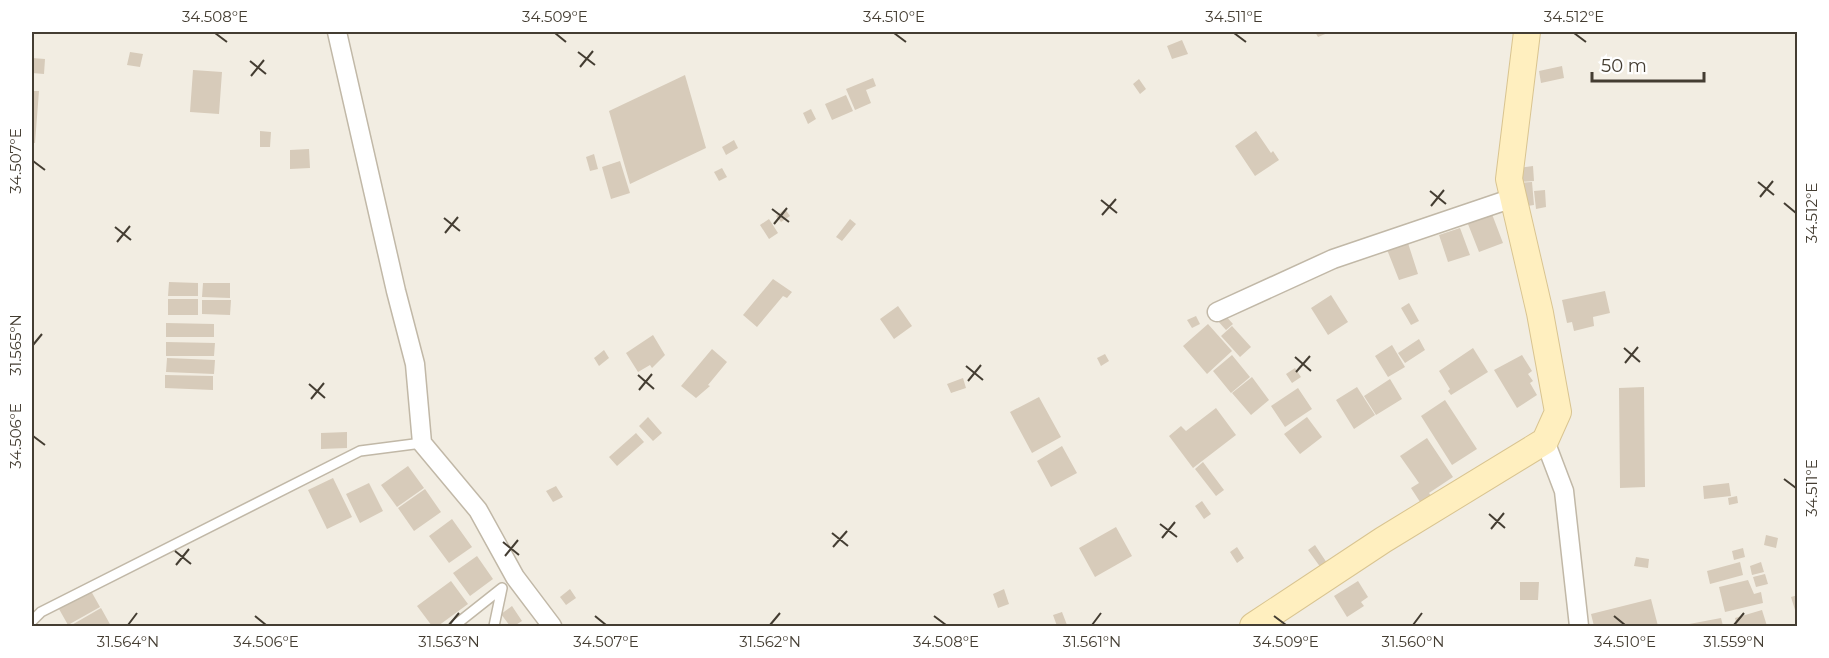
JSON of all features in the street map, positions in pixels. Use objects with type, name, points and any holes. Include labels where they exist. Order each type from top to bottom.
[{"type":"street","points":[[337,32],[396,291],[415,364],[422,443],[478,510],[508,583],[552,627]]},
{"type":"street","points":[[1253,627],[1383,540],[1545,441],[1558,412],[1540,313],[1509,179],[1527,32]]},
{"type":"street","points":[[1217,312],[1333,259],[1513,198]]},
{"type":"street","points":[[1545,441],[1564,491],[1579,627]]},
{"type":"lane","points":[[32,621],[41,612],[360,451],[422,443]]},
{"type":"lane","points":[[454,627],[508,583]]},
{"type":"lane","points":[[494,627],[508,583]]},
{"type":"building","points":[[1315,32],[1330,32],[1318,37]]},
{"type":"building","points":[[1182,40],[1188,54],[1172,59],[1167,46]]},
{"type":"building","points":[[130,52],[143,54],[140,67],[127,65]]},
{"type":"building","points":[[32,58],[45,59],[44,74],[32,73]]},
{"type":"building","points":[[1562,66],[1564,78],[1541,83],[1539,71]]},
{"type":"building","points":[[193,70],[222,72],[219,114],[190,112]]},
{"type":"building","points":[[685,75],[706,148],[630,184],[609,111]]},
{"type":"building","points":[[873,78],[876,86],[866,90],[871,103],[855,110],[846,89]]},
{"type":"building","points":[[1139,79],[1146,89],[1140,94],[1133,84]]},
{"type":"building","points":[[32,91],[39,91],[35,143],[32,143]]},
{"type":"building","points":[[846,95],[853,111],[832,120],[825,104]]},
{"type":"building","points":[[811,109],[816,119],[808,124],[803,113]]},
{"type":"building","points":[[260,131],[271,132],[270,147],[260,147]]},
{"type":"building","points":[[1256,131],[1271,153],[1273,151],[1279,160],[1255,176],[1235,146]]},
{"type":"building","points":[[734,140],[738,148],[726,155],[722,147]]},
{"type":"building","points":[[309,149],[310,168],[290,169],[290,150]]},
{"type":"building","points":[[594,154],[598,169],[590,171],[586,157]]},
{"type":"building","points":[[620,161],[630,193],[611,199],[602,167]]},
{"type":"building","points":[[1533,166],[1534,181],[1518,182],[1517,168]]},
{"type":"building","points":[[722,168],[727,177],[719,181],[714,172]]},
{"type":"building","points":[[1532,182],[1534,205],[1520,207],[1517,183]]},
{"type":"building","points":[[1545,190],[1546,207],[1536,209],[1534,191]]},
{"type":"building","points":[[785,209],[790,216],[781,222],[776,216]]},
{"type":"building","points":[[1490,209],[1503,243],[1479,252],[1466,219]]},
{"type":"building","points":[[769,219],[778,233],[769,239],[760,225]]},
{"type":"building","points":[[850,219],[856,224],[842,241],[836,237]]},
{"type":"building","points":[[1460,228],[1470,255],[1448,262],[1439,235]]},
{"type":"building","points":[[1407,240],[1418,274],[1399,280],[1386,247]]},
{"type":"building","points":[[773,279],[792,292],[787,298],[783,296],[757,327],[743,315]]},
{"type":"building","points":[[169,282],[198,283],[198,296],[168,296]]},
{"type":"building","points":[[203,283],[230,283],[230,298],[202,297]]},
{"type":"building","points":[[1605,291],[1610,313],[1593,317],[1594,326],[1574,331],[1572,322],[1567,323],[1562,300]]},
{"type":"building","points":[[1331,295],[1348,322],[1328,335],[1311,308]]},
{"type":"building","points":[[168,299],[198,299],[198,315],[168,315]]},
{"type":"building","points":[[202,300],[231,300],[230,315],[202,314]]},
{"type":"building","points":[[1409,303],[1419,321],[1411,325],[1401,308]]},
{"type":"building","points":[[898,306],[912,326],[894,339],[880,319]]},
{"type":"building","points":[[1224,314],[1233,324],[1226,330],[1217,320]]},
{"type":"building","points":[[1196,316],[1200,324],[1192,328],[1187,320]]},
{"type":"building","points":[[166,323],[214,324],[214,337],[166,337]]},
{"type":"building","points":[[1208,324],[1232,351],[1207,374],[1183,346]]},
{"type":"building","points":[[1232,326],[1251,347],[1240,357],[1221,336]]},
{"type":"building","points":[[653,335],[665,355],[652,368],[650,365],[638,372],[626,353]]},
{"type":"building","points":[[1419,339],[1425,350],[1405,363],[1398,353]]},
{"type":"building","points":[[166,342],[215,343],[214,356],[166,356]]},
{"type":"building","points":[[1392,345],[1405,367],[1388,377],[1375,356]]},
{"type":"building","points":[[1473,348],[1488,372],[1451,395],[1439,371]]},
{"type":"building","points":[[712,349],[727,362],[708,385],[710,386],[696,398],[681,386]]},
{"type":"building","points":[[604,350],[609,358],[599,366],[594,358]]},
{"type":"building","points":[[1105,354],[1109,361],[1101,366],[1097,358]]},
{"type":"building","points":[[1232,355],[1250,377],[1231,393],[1213,371]]},
{"type":"building","points":[[1522,355],[1532,371],[1528,374],[1533,381],[1530,383],[1537,395],[1517,408],[1494,370]]},
{"type":"building","points":[[167,358],[215,360],[214,374],[166,372]]},
{"type":"building","points":[[1295,368],[1301,377],[1292,383],[1286,374]]},
{"type":"building","points":[[165,375],[213,376],[213,390],[165,388]]},
{"type":"building","points":[[1252,377],[1269,400],[1251,415],[1232,393]]},
{"type":"building","points":[[963,378],[966,388],[951,393],[947,384]]},
{"type":"building","points":[[1390,379],[1402,399],[1376,415],[1364,396]]},
{"type":"building","points":[[1357,387],[1375,415],[1354,429],[1336,400]]},
{"type":"building","points":[[1644,387],[1645,487],[1620,488],[1619,388]]},
{"type":"building","points":[[1298,388],[1312,409],[1285,427],[1271,406]]},
{"type":"building","points":[[1039,397],[1061,437],[1032,453],[1010,412]]},
{"type":"building","points":[[1445,400],[1477,449],[1452,465],[1421,416]]},
{"type":"building","points":[[1216,408],[1236,435],[1193,468],[1169,436],[1181,426],[1186,431]]},
{"type":"building","points":[[648,417],[662,433],[653,441],[639,426]]},
{"type":"building","points":[[1307,417],[1322,437],[1300,454],[1284,434]]},
{"type":"building","points":[[347,432],[347,448],[321,449],[321,433]]},
{"type":"building","points":[[636,433],[644,442],[617,466],[609,457]]},
{"type":"building","points":[[1427,438],[1453,477],[1429,493],[1435,501],[1424,508],[1411,488],[1419,483],[1400,456]]},
{"type":"building","points":[[1062,446],[1077,473],[1051,487],[1037,461]]},
{"type":"building","points":[[1203,462],[1224,490],[1216,496],[1195,469]]},
{"type":"building","points":[[408,466],[424,488],[397,507],[381,485]]},
{"type":"building","points":[[333,478],[352,517],[327,529],[308,490]]},
{"type":"building","points":[[369,483],[383,511],[360,523],[346,494]]},
{"type":"building","points":[[1729,483],[1731,496],[1704,499],[1703,486]]},
{"type":"building","points":[[556,486],[563,497],[553,502],[546,491]]},
{"type":"building","points":[[425,489],[441,512],[414,531],[398,508]]},
{"type":"building","points":[[1737,496],[1738,503],[1729,505],[1728,498]]},
{"type":"building","points":[[1202,501],[1211,514],[1204,519],[1195,506]]},
{"type":"building","points":[[452,519],[472,547],[449,563],[429,536]]},
{"type":"building","points":[[1116,527],[1132,556],[1095,577],[1079,548]]},
{"type":"building","points":[[1766,535],[1778,538],[1776,548],[1764,545]]},
{"type":"building","points":[[1315,545],[1327,563],[1321,568],[1308,550]]},
{"type":"building","points":[[1237,547],[1244,558],[1237,563],[1230,552]]},
{"type":"building","points":[[1743,548],[1745,557],[1734,560],[1732,551]]},
{"type":"building","points":[[477,556],[493,579],[470,596],[453,573]]},
{"type":"building","points":[[1636,557],[1649,559],[1648,568],[1634,566]]},
{"type":"building","points":[[1740,562],[1743,575],[1710,584],[1707,571]]},
{"type":"building","points":[[1761,562],[1764,572],[1752,575],[1750,566]]},
{"type":"building","points":[[1765,574],[1768,584],[1756,587],[1753,577]]},
{"type":"building","points":[[1748,580],[1754,594],[1761,592],[1763,603],[1725,612],[1719,587]]},
{"type":"building","points":[[451,581],[468,604],[438,626],[432,626],[417,606]]},
{"type":"building","points":[[1358,581],[1368,597],[1361,602],[1364,606],[1347,617],[1334,596]]},
{"type":"building","points":[[1520,582],[1539,582],[1538,600],[1520,600]]},
{"type":"building","points":[[570,589],[576,598],[566,605],[560,597]]},
{"type":"building","points":[[1004,589],[1009,604],[998,608],[993,594]]},
{"type":"building","points":[[91,591],[100,607],[68,625],[59,609]]},
{"type":"building","points":[[1798,595],[1798,609],[1795,610],[1791,597]]},
{"type":"building","points":[[1651,599],[1658,626],[1594,626],[1591,614]]},
{"type":"building","points":[[512,606],[522,621],[510,626],[501,614]]},
{"type":"building","points":[[101,608],[111,626],[70,626]]},
{"type":"building","points":[[1762,610],[1767,626],[1737,626],[1735,618]]},
{"type":"building","points":[[1062,612],[1067,625],[1057,626],[1053,615]]},
{"type":"building","points":[[1721,618],[1723,626],[1684,626],[1684,625]]}]
